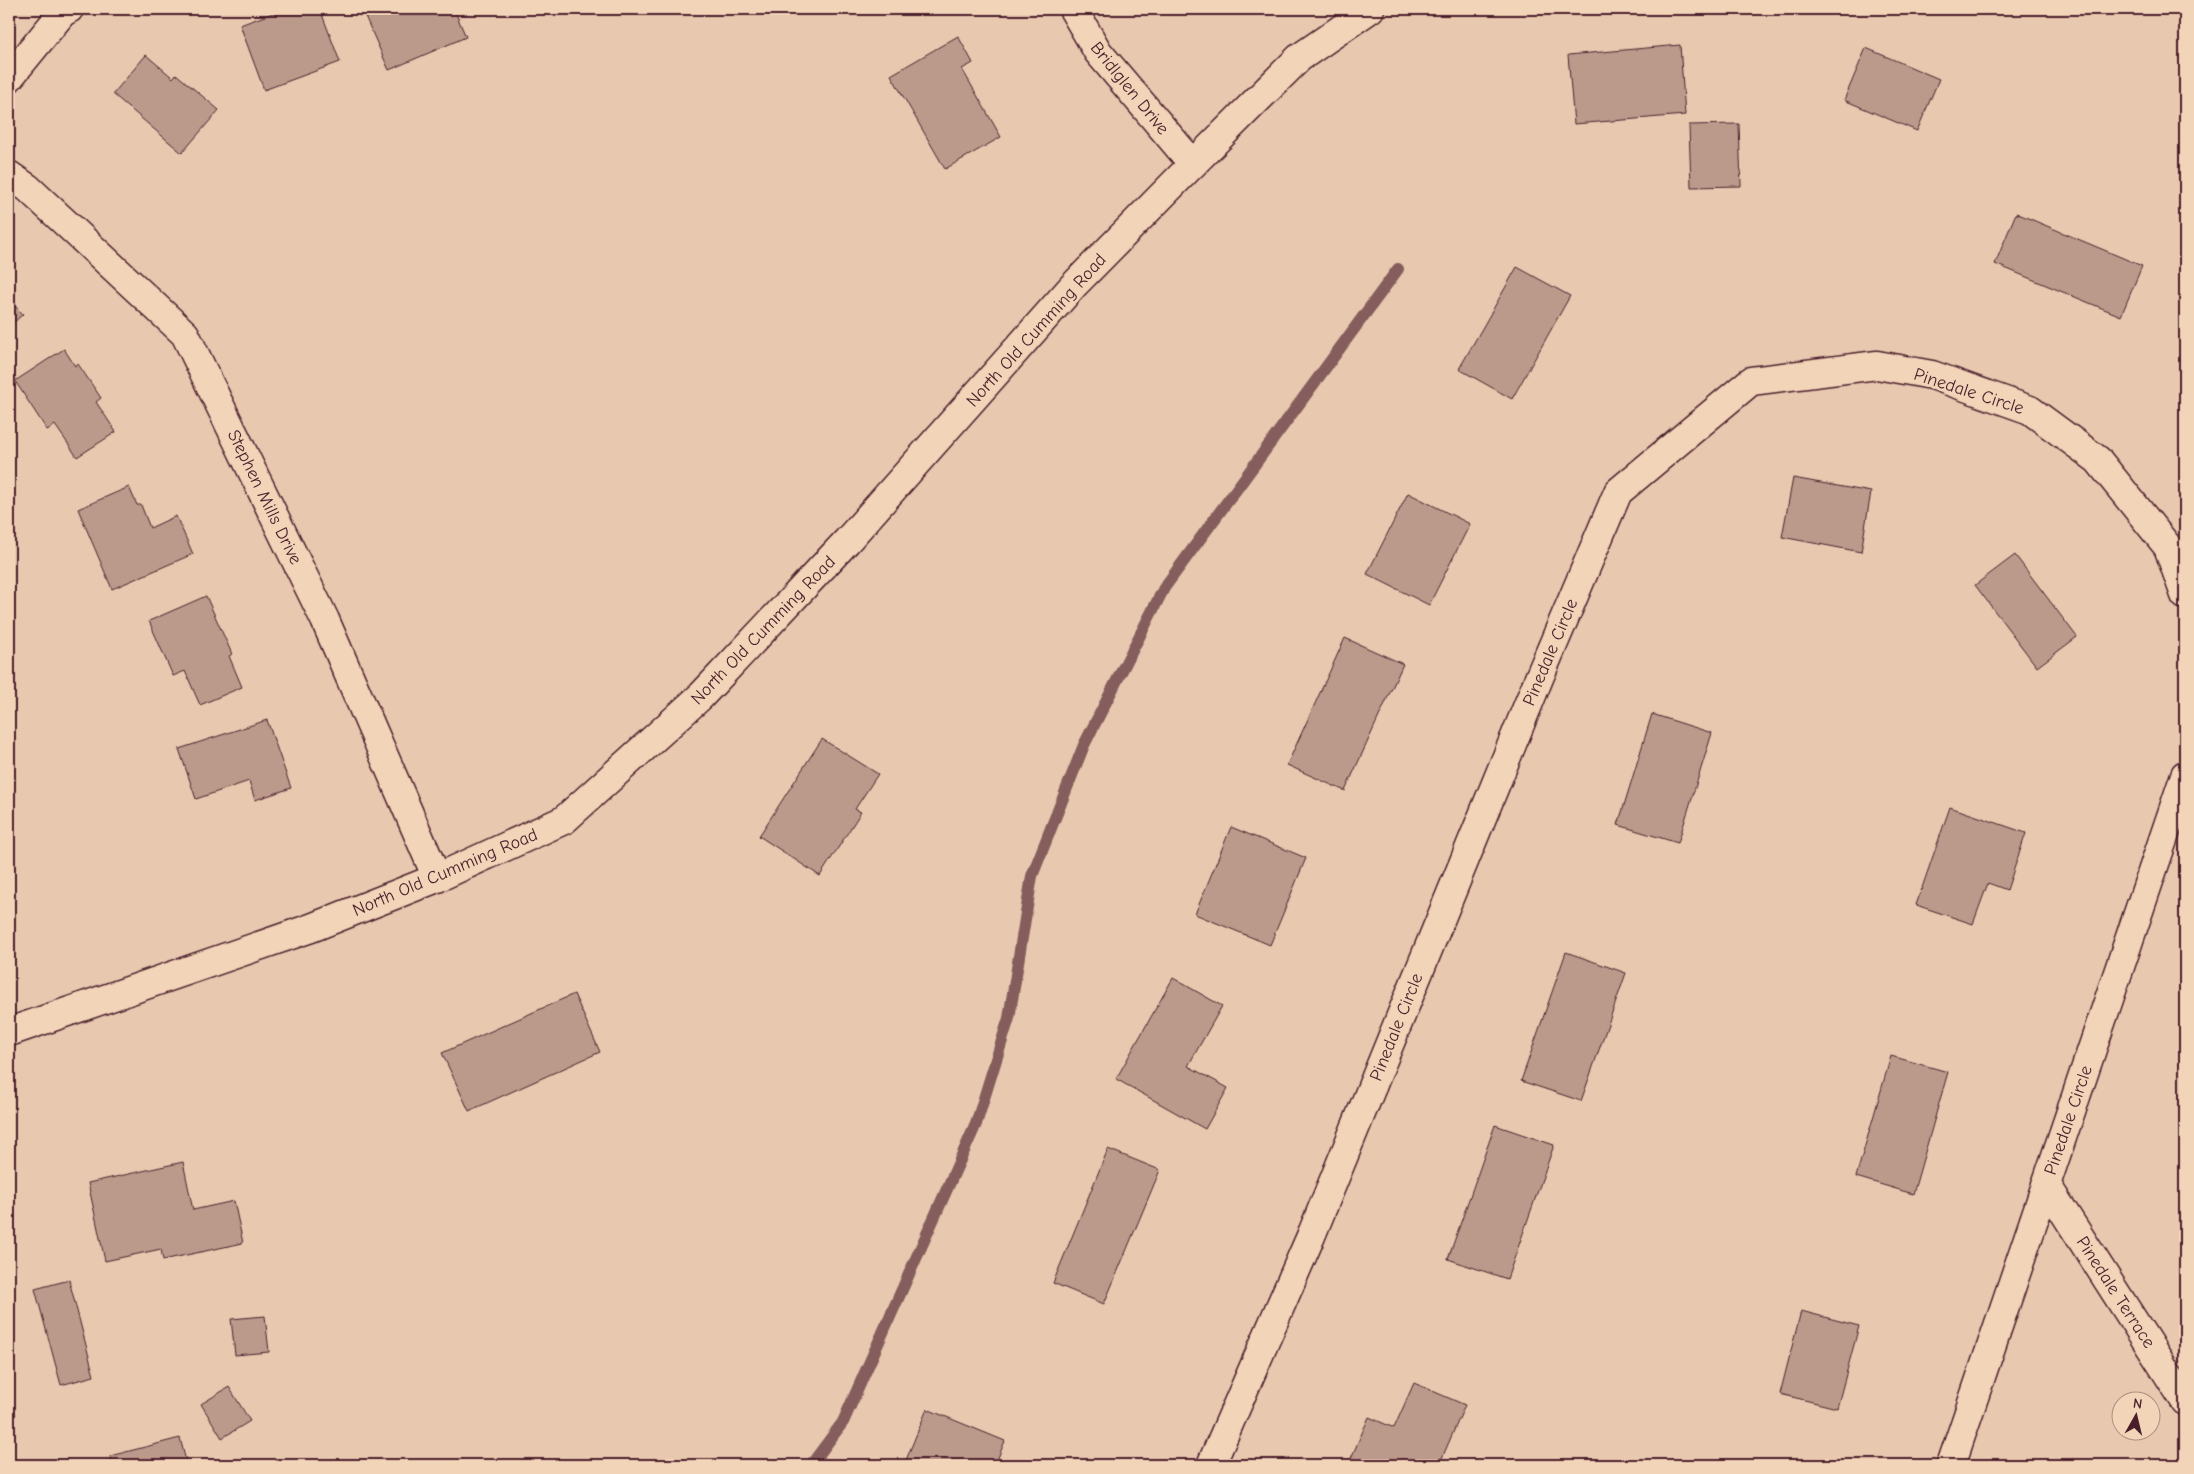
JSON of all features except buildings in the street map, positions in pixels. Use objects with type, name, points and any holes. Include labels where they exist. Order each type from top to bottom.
[{"type":"street","points":[[9,78],[63,12],[69,9]]},
{"type":"street","name":"Bridlglen Drive","points":[[1073,9],[1098,52],[1193,164]]},
{"type":"street","name":"North Old Cumming Road","points":[[9,1032],[311,928],[437,878],[564,820],[701,696],[847,541],[1073,286],[1298,58],[1370,9]]},
{"type":"street","name":"Stephen Mills Drive","points":[[9,174],[28,188],[185,334],[325,620],[437,878]]},
{"type":"street","name":"Pinedale Circle","points":[[1211,1465],[1311,1236],[1539,678],[1618,492],[1751,381],[1877,365],[1932,375],[2030,410],[2098,460],[2168,547],[2185,595]]},
{"type":"street","name":"Pinedale Circle","points":[[1951,1465],[2185,775]]},
{"type":"street","name":"Pinedale Terrace","points":[[2046,1184],[2185,1401]]},
{"type":"waterway","points":[[811,1465],[843,1422],[976,1124],[1009,1018],[1032,876],[1084,745],[1164,588],[1398,269]]}]
